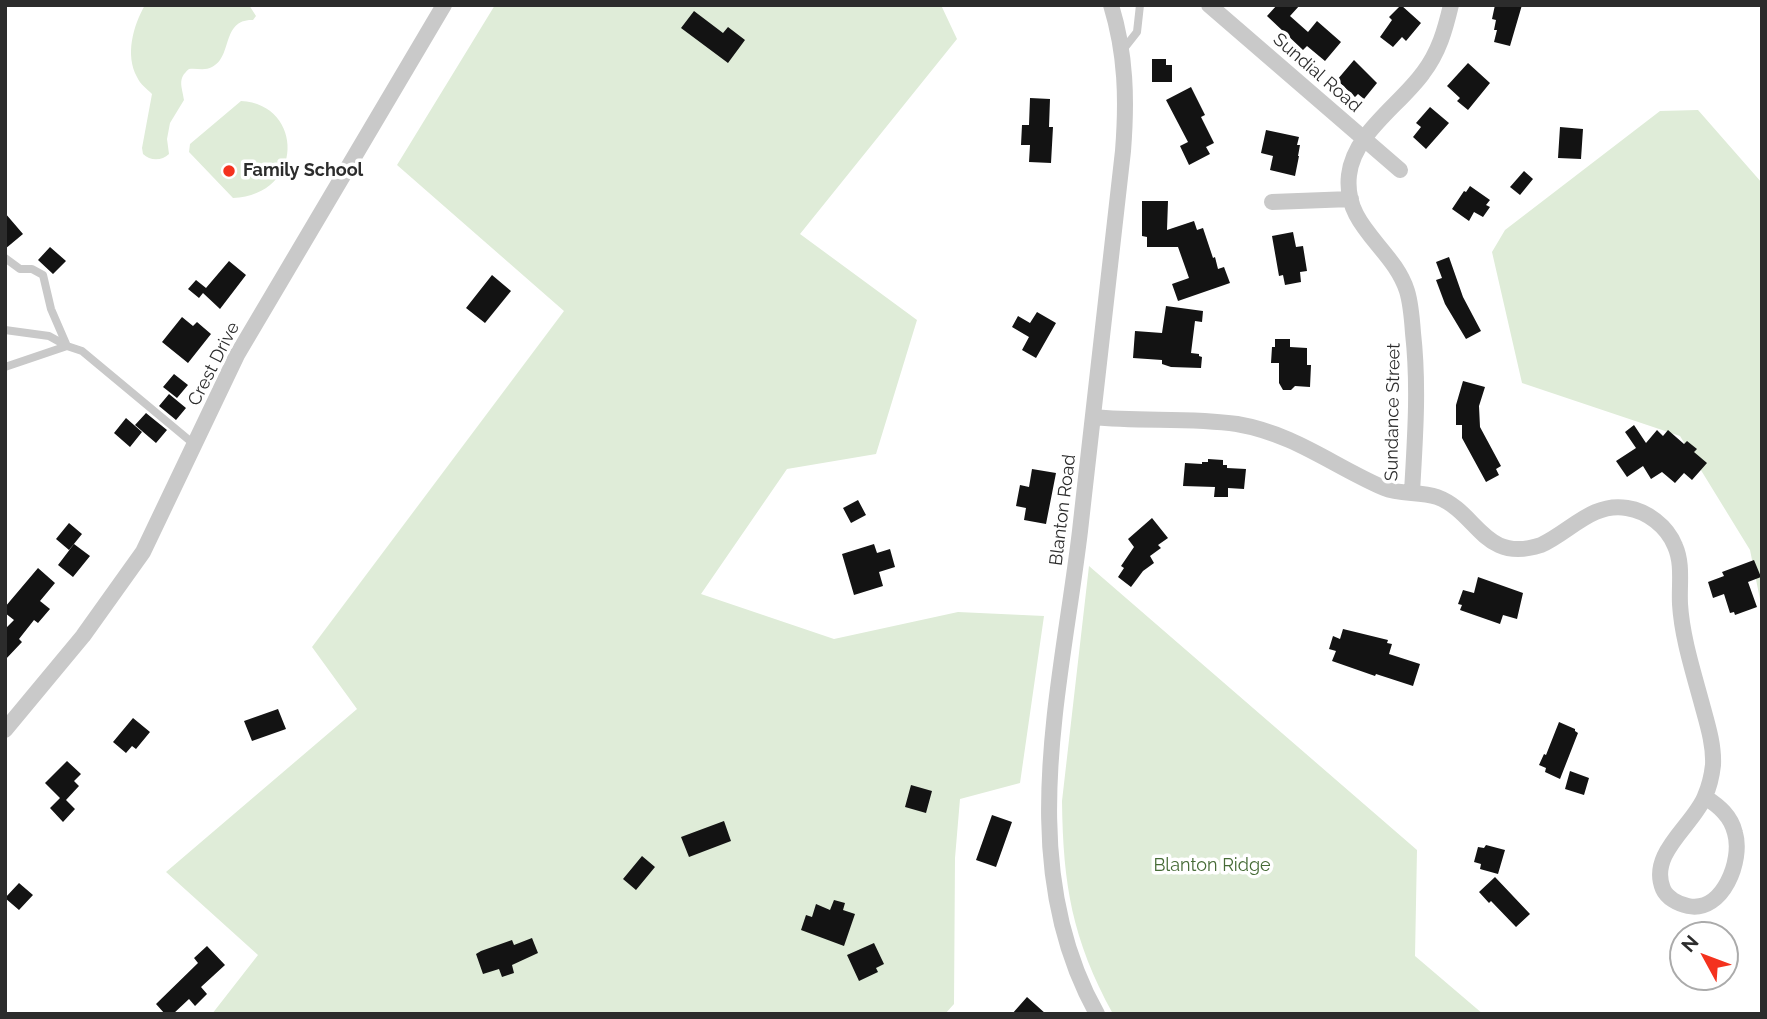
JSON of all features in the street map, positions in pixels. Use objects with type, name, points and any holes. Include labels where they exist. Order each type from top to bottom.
[{"type":"street","name":"Crest Drive","points":[[5,730],[83,636],[135,563],[167,505],[237,355],[444,5]]},
{"type":"street","name":"Blanton Road","points":[[1097,1014],[1080,979],[1060,923],[1054,893],[1049,828],[1053,726],[1070,615],[1124,151],[1127,102],[1122,51],[1111,5]]},
{"type":"street","name":"Sundial Road","points":[[1209,5],[1400,170]]},
{"type":"street","name":"Sundance Street","points":[[1412,492],[1417,368],[1408,292],[1389,258],[1358,221],[1351,199],[1349,173],[1364,139],[1422,75],[1437,52],[1451,5]]},
{"type":"street","points":[[1272,202],[1351,199]]},
{"type":"street","points":[[1093,418],[1200,420],[1240,425],[1279,436],[1313,450],[1388,490],[1434,496],[1450,503],[1475,529],[1491,541],[1509,548],[1531,548],[1553,540],[1601,509],[1625,508],[1645,514],[1663,528],[1676,548],[1681,572],[1680,604],[1710,736],[1713,766],[1705,797],[1667,852],[1661,866],[1660,883],[1666,894],[1676,902],[1689,906],[1702,907],[1714,900],[1733,873],[1737,855],[1736,834],[1729,818],[1705,797]]},
{"type":"lane","points":[[1122,51],[1137,32],[1140,5]]},
{"type":"lane","points":[[5,258],[20,269],[32,269],[43,275],[51,309],[67,346]]},
{"type":"lane","points":[[5,330],[49,336],[82,351],[195,445]]},
{"type":"lane","points":[[5,367],[67,346]]},
{"type":"green space","points":[[145,5],[249,5],[256,16],[253,20],[243,21],[236,26],[218,62],[209,68],[189,69],[185,73],[181,83],[184,100],[170,123],[167,139],[169,154],[156,159],[143,154],[152,94],[138,80],[133,68],[131,50],[134,31]]},
{"type":"green space","points":[[495,5],[941,5],[957,39],[800,234],[917,320],[876,454],[787,469],[701,594],[834,639],[958,612],[1044,616],[1020,783],[960,799],[955,858],[954,1004],[945,1014],[212,1014],[258,955],[166,872],[357,709],[312,647],[564,311],[397,165]]},
{"type":"green space","points":[[241,101],[262,106],[276,117],[285,132],[288,149],[284,167],[273,182],[257,193],[233,198],[189,152],[190,144]]},
{"type":"green space","points":[[1698,110],[1762,183],[1762,609],[1750,550],[1680,436],[1522,383],[1492,252],[1505,230],[1660,111]]},
{"type":"green space","name":"Blanton Ridge","points":[[1089,566],[1417,850],[1415,956],[1483,1014],[1113,1014],[1088,961],[1072,911],[1063,831],[1062,801]]},
{"type":"building","points":[[1277,5],[1300,5],[1290,16],[1308,32],[1317,21],[1341,42],[1325,61],[1307,46],[1303,50],[1267,16]]},
{"type":"building","points":[[1401,5],[1421,23],[1406,41],[1402,37],[1393,47],[1380,37],[1392,20],[1389,17]]},
{"type":"building","points":[[1495,5],[1522,5],[1510,46],[1494,42],[1497,30],[1494,30],[1496,20],[1492,19]]},
{"type":"building","points":[[694,11],[723,33],[728,27],[745,40],[728,63],[681,28]]},
{"type":"building","points":[[1152,59],[1166,59],[1166,65],[1172,65],[1172,82],[1152,82]]},
{"type":"building","points":[[1354,60],[1377,83],[1364,99],[1358,94],[1355,97],[1337,80]]},
{"type":"building","points":[[1468,63],[1490,83],[1468,110],[1457,101],[1460,98],[1447,86]]},
{"type":"building","points":[[1191,87],[1205,115],[1201,117],[1214,143],[1206,147],[1210,154],[1189,165],[1180,146],[1188,142],[1166,100]]},
{"type":"building","points":[[1030,98],[1050,99],[1049,127],[1053,127],[1051,163],[1029,162],[1030,145],[1021,145],[1022,125],[1029,125]]},
{"type":"building","points":[[1430,107],[1449,123],[1426,149],[1413,137],[1421,127],[1416,123]]},
{"type":"building","points":[[1560,127],[1583,129],[1581,159],[1558,158]]},
{"type":"building","points":[[1266,130],[1299,137],[1295,176],[1270,170],[1273,156],[1261,153]]},
{"type":"building","points":[[1524,171],[1533,179],[1520,195],[1510,187]]},
{"type":"building","points":[[1470,186],[1490,200],[1486,205],[1490,207],[1483,217],[1474,212],[1469,221],[1452,209]]},
{"type":"building","points":[[1142,201],[1168,201],[1167,230],[1194,221],[1197,230],[1203,228],[1218,269],[1224,267],[1230,283],[1178,301],[1172,284],[1189,278],[1178,247],[1147,247],[1147,237],[1142,236]]},
{"type":"building","points":[[5,213],[23,234],[5,249]]},
{"type":"building","points":[[1293,232],[1296,247],[1303,246],[1307,271],[1300,272],[1301,282],[1285,285],[1283,275],[1279,276],[1272,236]]},
{"type":"building","points":[[50,247],[66,261],[53,274],[38,260]]},
{"type":"building","points":[[1449,257],[1463,297],[1481,331],[1466,339],[1445,304],[1436,280],[1442,278],[1436,262]]},
{"type":"building","points":[[229,261],[246,275],[220,309],[203,293],[199,298],[188,289],[196,280],[206,288]]},
{"type":"building","points":[[492,275],[511,291],[485,323],[466,308]]},
{"type":"building","points":[[1166,306],[1203,311],[1202,322],[1195,321],[1191,353],[1202,357],[1201,368],[1171,367],[1162,364],[1162,360],[1133,358],[1135,331],[1162,333]]},
{"type":"building","points":[[1037,312],[1056,323],[1036,358],[1022,350],[1029,337],[1012,327],[1018,316],[1030,323]]},
{"type":"building","points":[[182,317],[193,326],[197,322],[211,334],[188,363],[162,342]]},
{"type":"building","points":[[1275,339],[1290,339],[1290,347],[1307,348],[1307,365],[1311,365],[1310,387],[1295,386],[1291,390],[1283,390],[1279,383],[1279,363],[1271,363]]},
{"type":"building","points":[[174,374],[188,385],[177,398],[163,387]]},
{"type":"building","points":[[1463,381],[1485,387],[1479,406],[1480,427],[1501,466],[1496,469],[1499,475],[1486,482],[1462,438],[1462,425],[1456,425],[1456,405]]},
{"type":"building","points":[[169,394],[186,408],[176,420],[159,406]]},
{"type":"building","points":[[146,413],[167,430],[156,443],[135,425]]},
{"type":"building","points":[[126,418],[142,432],[130,447],[114,433]]},
{"type":"building","points":[[1634,425],[1646,443],[1657,430],[1663,436],[1668,430],[1684,444],[1687,441],[1697,449],[1694,452],[1707,463],[1692,480],[1684,473],[1675,483],[1662,472],[1651,479],[1643,466],[1627,477],[1616,461],[1636,448],[1625,432]]},
{"type":"building","points":[[1208,459],[1223,460],[1223,465],[1227,465],[1227,468],[1246,469],[1244,489],[1228,488],[1228,497],[1214,497],[1215,487],[1183,486],[1185,463],[1202,464],[1208,462]]},
{"type":"building","points":[[1032,469],[1056,473],[1046,524],[1024,520],[1026,508],[1016,506],[1020,485],[1029,487]]},
{"type":"building","points":[[858,500],[866,515],[851,523],[843,508]]},
{"type":"building","points":[[1152,518],[1168,538],[1158,545],[1161,548],[1150,556],[1154,563],[1143,571],[1131,587],[1118,577],[1124,568],[1121,566],[1134,547],[1128,539]]},
{"type":"building","points":[[69,523],[82,534],[69,550],[56,539]]},
{"type":"building","points":[[74,544],[90,556],[73,577],[58,565]]},
{"type":"building","points":[[874,544],[877,553],[890,549],[895,567],[879,572],[883,586],[854,595],[842,554]]},
{"type":"building","points":[[1754,560],[1761,577],[1748,582],[1757,607],[1735,615],[1734,612],[1730,613],[1724,594],[1713,598],[1708,582],[1724,576],[1722,572]]},
{"type":"building","points":[[38,568],[55,583],[40,601],[50,609],[38,623],[34,620],[19,639],[22,642],[5,660],[5,629],[14,620],[5,613],[5,607]]},
{"type":"building","points":[[1478,577],[1523,593],[1517,619],[1503,615],[1500,624],[1460,610],[1462,605],[1458,604],[1463,590],[1474,593]]},
{"type":"building","points":[[1343,629],[1388,640],[1387,643],[1392,644],[1389,654],[1420,664],[1413,686],[1332,661],[1336,651],[1329,649],[1333,636],[1340,639]]},
{"type":"building","points":[[278,709],[286,729],[252,741],[244,721]]},
{"type":"building","points":[[133,718],[150,732],[136,749],[132,746],[126,753],[113,742]]},
{"type":"building","points":[[1559,722],[1578,733],[1560,779],[1545,772],[1546,768],[1539,765],[1544,754],[1546,755]]},
{"type":"building","points":[[67,761],[81,774],[74,781],[79,786],[66,800],[75,809],[63,822],[50,808],[60,798],[45,783]]},
{"type":"building","points":[[1570,771],[1589,778],[1584,795],[1565,789]]},
{"type":"building","points":[[911,785],[932,791],[926,813],[905,807]]},
{"type":"building","points":[[992,815],[1012,822],[996,867],[976,860]]},
{"type":"building","points":[[724,821],[731,841],[689,857],[681,837]]},
{"type":"building","points":[[1486,845],[1505,850],[1498,874],[1480,869],[1481,864],[1474,862],[1478,847],[1484,848]]},
{"type":"building","points":[[642,856],[655,867],[636,890],[623,879]]},
{"type":"building","points":[[1495,877],[1530,914],[1516,927],[1479,892]]},
{"type":"building","points":[[19,883],[33,895],[19,910],[5,898]]},
{"type":"building","points":[[834,900],[845,903],[843,910],[855,914],[844,946],[801,930],[806,915],[812,917],[816,904],[830,910]]},
{"type":"building","points":[[532,938],[538,953],[512,965],[514,973],[502,977],[499,969],[483,974],[476,954],[512,940],[514,945]]},
{"type":"building","points":[[874,943],[884,964],[876,968],[878,972],[859,981],[847,955]]},
{"type":"building","points":[[207,946],[225,965],[201,987],[207,994],[195,1006],[189,999],[173,1014],[165,1014],[156,1004],[198,963],[194,958]]},
{"type":"building","points":[[1027,997],[1046,1014],[1012,1014]]},
{"type":"place","name":"Family School","points":[[229,171]]}]
